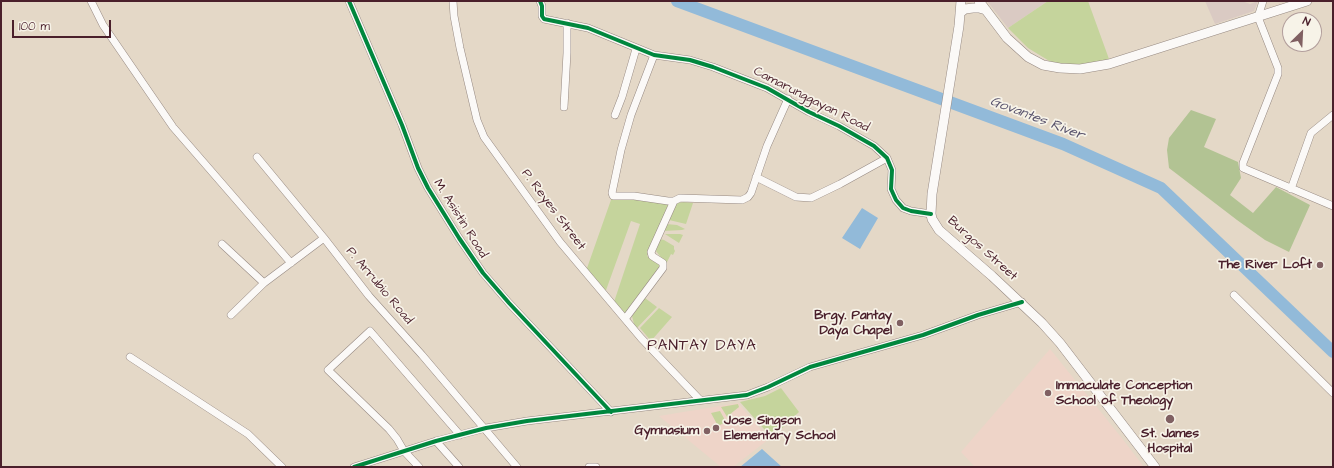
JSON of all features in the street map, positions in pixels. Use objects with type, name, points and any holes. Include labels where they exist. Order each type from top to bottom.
[{"type":"main road","name":"Burgos Street","points":[[961,1],[932,194],[931,214],[935,225],[1022,302],[1042,323],[1060,343],[1155,467]]},
{"type":"main road","points":[[979,1],[1007,38],[1028,57],[1043,65],[1080,69],[1109,64],[1307,1]]},
{"type":"main road","points":[[960,13],[965,9],[973,8],[986,10]]},
{"type":"street","points":[[91,1],[103,25],[173,127],[291,263]]},
{"type":"street","name":"M. Asistin Road","points":[[349,1],[396,110],[418,168],[428,188],[459,238],[483,272],[505,298],[610,412]]},
{"type":"street","name":"P. Reyes Street","points":[[453,1],[455,25],[460,48],[482,133],[560,242],[625,319],[700,400]]},
{"type":"street","name":"Camarunggayan Road","points":[[540,1],[543,18],[588,28],[654,56],[680,58],[703,64],[767,88],[870,143],[887,158]]},
{"type":"street","points":[[1262,1],[1258,17],[1278,68],[1278,74],[1242,167],[1244,170],[1333,206]]},
{"type":"street","points":[[564,107],[567,23]]},
{"type":"street","points":[[615,115],[622,98],[636,49]]},
{"type":"street","points":[[654,56],[631,115],[621,150],[612,193],[613,196],[634,196],[674,201],[680,198],[744,200],[750,195],[767,146],[788,99]]},
{"type":"street","points":[[1292,189],[1311,133],[1333,115]]},
{"type":"street","name":"P. Arrubio Road","points":[[257,157],[324,238],[369,296],[486,428],[503,452],[518,467]]},
{"type":"street","points":[[756,177],[796,197],[811,198],[829,190],[887,158],[892,170],[891,189],[896,200],[903,208],[909,211],[931,214]]},
{"type":"street","points":[[625,319],[663,268],[663,263],[652,256],[651,252],[674,201]]},
{"type":"street","points":[[231,315],[264,283],[324,238]]},
{"type":"street","points":[[222,244],[264,283]]},
{"type":"street","points":[[1234,295],[1333,393]]},
{"type":"street","points":[[354,467],[436,441],[486,428],[527,421],[747,395],[757,392],[810,367],[923,335],[978,315],[1022,302]]},
{"type":"street","points":[[419,467],[404,451],[394,435],[328,370],[370,331],[460,435]]},
{"type":"street","points":[[130,357],[248,434],[282,467]]},
{"type":"street","points":[[436,441],[459,467]]},
{"type":"street","points":[[589,467],[596,467]]},
{"type":"shaded area","points":[[987,1],[1048,1],[1008,28]]},
{"type":"shaded area","points":[[1205,1],[1242,1],[1250,4],[1258,1],[1254,11],[1215,24]]},
{"type":"shaded area","name":"Immaculate Conception School of Theology","points":[[1050,349],[1144,467],[975,467],[961,452]]},
{"type":"shaded area","name":"Jose Singson Elementary School","points":[[738,403],[769,439],[733,467],[721,467],[659,416]]},
{"type":"green space","points":[[1048,1],[1088,1],[1109,59],[1101,63],[1070,65],[1051,62],[1028,48],[1008,28]]},
{"type":"green space","points":[[1191,110],[1216,119],[1204,147],[1238,162],[1241,178],[1230,195],[1253,213],[1276,187],[1310,205],[1289,252],[1265,240],[1169,168],[1167,150],[1169,138]]},
{"type":"green space","points":[[612,197],[669,203],[647,256],[660,264],[660,266],[625,314],[614,302],[640,224],[631,221],[605,293],[586,271]]},
{"type":"green space","points":[[676,203],[693,203],[686,224],[669,220]]},
{"type":"green space","points":[[666,224],[677,225],[685,229],[663,231]]},
{"type":"green space","points":[[665,234],[680,234],[683,235],[679,243]]},
{"type":"green space","points":[[660,239],[674,246],[675,251],[673,255],[671,254],[666,264],[656,251]]},
{"type":"green space","points":[[645,298],[657,307],[637,328],[634,324],[632,316]]},
{"type":"green space","points":[[659,308],[672,317],[651,341],[640,328]]},
{"type":"green space","points":[[781,388],[799,412],[772,438],[740,402],[765,396]]},
{"type":"green space","points":[[738,404],[739,407],[729,415],[731,419],[729,420],[721,407]]},
{"type":"green space","points":[[720,411],[726,422],[718,426],[711,413]]},
{"type":"water","points":[[862,208],[878,218],[860,249],[842,238]]},
{"type":"water","points":[[762,449],[782,467],[740,467]]},
{"type":"waterway","name":"Govantes River","points":[[677,1],[1063,144],[1161,188],[1333,352]]},
{"type":"cycle path","points":[[349,1],[402,125],[418,168],[428,188],[459,238],[483,273],[509,303],[611,412]]},
{"type":"cycle path","points":[[540,1],[542,6],[542,16],[544,19],[588,28],[654,55],[690,60],[713,67],[767,88],[809,112],[839,126],[874,146],[887,158],[892,170],[891,189],[896,200],[903,208],[911,211],[931,214]]},
{"type":"cycle path","points":[[354,467],[436,441],[486,428],[527,421],[747,395],[768,387],[810,367],[923,335],[978,315],[1022,302]]},
{"type":"place","name":"The River Loft","points":[[1320,265]]},
{"type":"place","name":"Brgy. Pantay Daya Chapel","points":[[900,323]]},
{"type":"place","name":"Immaculate Conception School of Theology","points":[[1048,393]]},
{"type":"place","name":"St. James Hospital","points":[[1170,419]]},
{"type":"place","name":"Jose Singson Elementary School","points":[[716,428]]},
{"type":"place","name":"Gymnasium","points":[[707,431]]},
{"type":"district","name":"PANTAY DAYA","points":[[702,347]]}]
